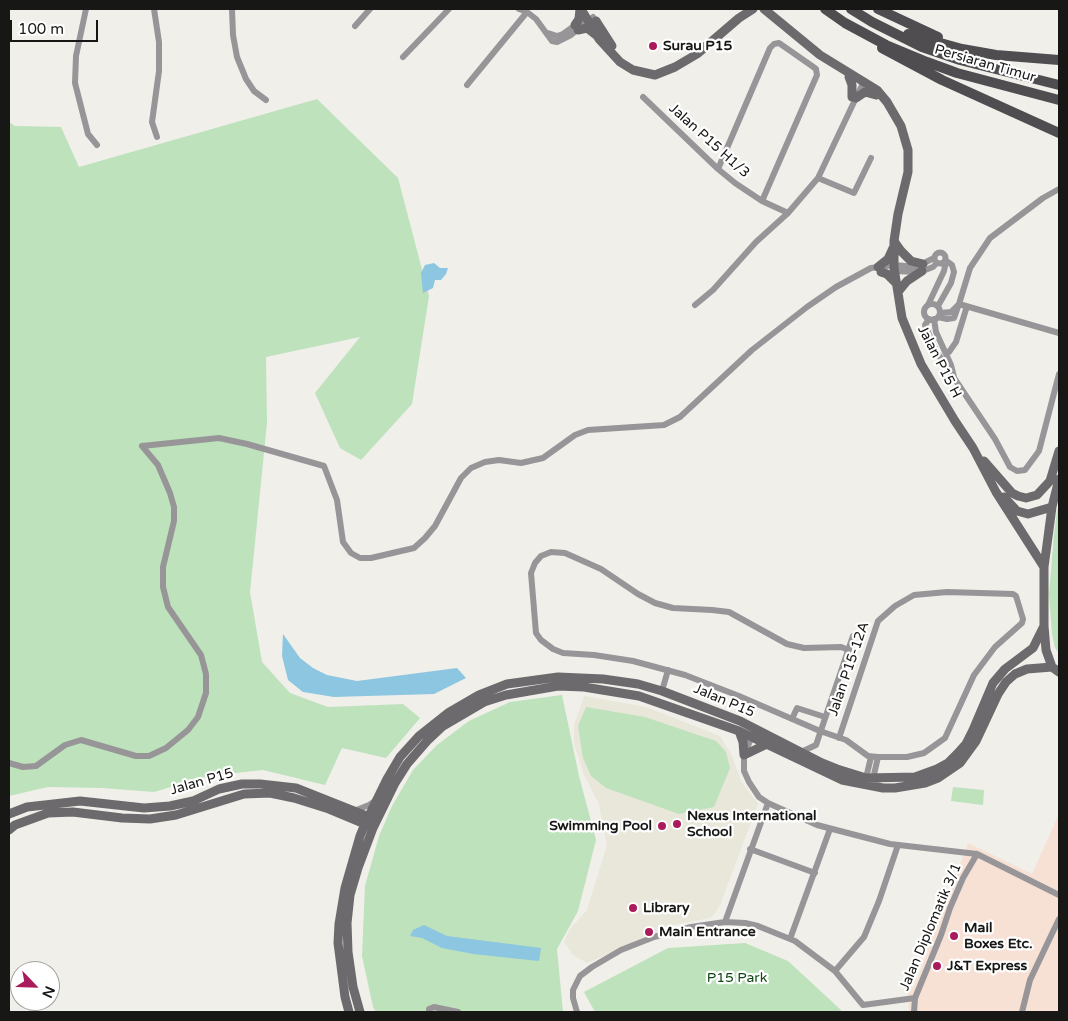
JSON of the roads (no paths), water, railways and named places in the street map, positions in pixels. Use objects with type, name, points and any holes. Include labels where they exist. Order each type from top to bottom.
[{"type":"main road","name":"Persiaran Timur","points":[[826,9],[845,23],[886,45],[957,73],[1059,100]]},
{"type":"main road","name":"Persiaran Timur","points":[[851,9],[872,22],[922,47],[960,60],[1059,85]]},
{"type":"main road","points":[[878,9],[931,35],[996,55]]},
{"type":"main road","points":[[872,22],[943,45],[996,55],[1059,60]]},
{"type":"main road","points":[[845,23],[891,54],[942,80],[1059,133]]},
{"type":"street","points":[[86,9],[76,56],[75,83],[88,134],[96,145]]},
{"type":"street","points":[[154,9],[160,71],[152,122],[157,136]]},
{"type":"street","points":[[232,9],[233,35],[237,57],[246,79],[254,91],[266,100]]},
{"type":"street","points":[[355,26],[370,9]]},
{"type":"street","points":[[403,57],[449,9]]},
{"type":"street","points":[[520,9],[527,12],[548,33],[557,36],[576,28],[589,15]]},
{"type":"street","points":[[576,28],[580,9],[589,15],[624,58],[634,65],[647,70],[665,71]]},
{"type":"street","points":[[576,28],[587,28],[620,62],[633,70],[655,75],[685,62],[697,54],[748,9]]},
{"type":"street","points":[[741,15],[754,14],[758,10]]},
{"type":"street","name":"Jalan P15 H","points":[[758,10],[817,58],[849,78],[877,90],[887,102],[901,126],[908,150],[908,172],[898,214],[894,243],[894,268],[902,318],[922,364],[973,448],[991,482],[1044,567]]},
{"type":"street","name":"Jalan P15 H","points":[[758,10],[861,82],[876,95],[901,126]]},
{"type":"street","points":[[467,85],[527,12]]},
{"type":"street","points":[[589,15],[599,39]]},
{"type":"street","points":[[718,169],[770,48],[774,44],[779,43],[816,69],[817,75],[762,201]]},
{"type":"street","points":[[849,78],[854,98]]},
{"type":"street","points":[[695,305],[713,290],[756,242],[788,213],[818,178],[838,134],[841,122],[861,82]]},
{"type":"street","points":[[854,98],[865,92],[876,95]]},
{"type":"street","name":"Jalan P15 H1/3","points":[[643,97],[718,169],[762,201],[788,213]]},
{"type":"street","points":[[818,178],[854,193],[871,158]]},
{"type":"street","points":[[939,261],[945,266],[944,271],[924,312],[935,317],[954,318],[970,268],[990,238],[1043,198],[1059,189]]},
{"type":"street","points":[[880,269],[888,259],[894,243],[911,261],[923,268]]},
{"type":"street","points":[[9,763],[36,766],[64,745],[81,740],[136,756],[149,756],[173,743],[188,730],[198,717],[206,693],[206,674],[201,655],[168,607],[162,587],[163,567],[174,521],[174,507],[158,465],[142,446],[219,438],[324,466],[337,500],[343,542],[351,552],[360,558],[414,548],[435,526],[462,478],[471,468],[484,462],[500,460],[521,463],[536,460],[543,458],[575,435],[588,430],[664,425],[680,417],[730,369],[778,329],[836,287],[862,273],[894,268],[910,272],[939,261],[952,266],[954,272],[951,284],[938,306],[935,317],[936,332],[950,361],[955,380]]},
{"type":"street","points":[[880,269],[887,274],[898,288],[923,268]]},
{"type":"street","points":[[959,304],[1059,333]]},
{"type":"street","points":[[928,305],[938,306]]},
{"type":"street","points":[[950,361],[967,306]]},
{"type":"street","points":[[935,317],[925,325],[936,351],[995,439],[1010,467],[1017,471],[1025,470],[1039,451],[1059,374]]},
{"type":"street","points":[[945,352],[950,352],[956,342]]},
{"type":"street","points":[[973,448],[1008,489],[1018,496],[1026,498],[1037,495],[1050,481],[1059,451]]},
{"type":"street","points":[[1055,669],[1046,650],[1044,567],[1059,479]]},
{"type":"street","name":"Jalan P15 H","points":[[991,482],[1018,511],[1028,514],[1055,502]]},
{"type":"street","points":[[849,650],[841,647],[804,648],[787,644],[729,612],[673,608],[655,603],[601,569],[565,553],[551,552],[541,556],[535,563],[531,573],[536,633],[553,649],[563,653],[625,659],[668,670],[739,696],[820,731],[846,740],[859,751],[874,757],[870,779]]},
{"type":"street","name":"Jalan P15-12A","points":[[839,738],[878,621],[895,606],[914,594],[947,592],[1013,594],[1016,596],[1023,620],[1022,624],[995,647],[974,674],[945,738],[924,753],[907,757],[874,757]]},
{"type":"street","name":"Jalan P15","points":[[371,822],[407,764],[427,740],[444,726],[484,702],[558,682],[639,696],[739,732],[754,733],[801,752],[822,763],[870,779],[915,777],[948,763],[966,744],[993,683],[1005,669],[1032,648],[1044,626]]},
{"type":"street","points":[[801,752],[816,745],[853,636]]},
{"type":"street","name":"Jalan P15","points":[[371,822],[376,800],[400,757],[419,736],[448,713],[479,694],[507,684],[603,679],[638,684],[662,691],[740,721],[767,744],[824,773],[859,784],[883,788],[925,783],[949,772],[970,752],[981,733],[998,694],[1006,682],[1015,674],[1027,669],[1055,669]]},
{"type":"street","points":[[662,691],[668,670]]},
{"type":"street","points":[[792,719],[798,708],[826,717]]},
{"type":"street","points":[[739,732],[743,742],[743,765],[749,782],[759,797],[768,803],[830,829],[898,845],[977,854],[1059,895]]},
{"type":"street","points":[[744,755],[754,733]]},
{"type":"street","points":[[744,755],[767,744]]},
{"type":"street","name":"Jalan P15","points":[[9,815],[28,807],[80,801],[144,808],[170,806],[193,801],[219,789],[242,784],[260,784],[296,788],[371,822]]},
{"type":"street","name":"Jalan P15","points":[[12,827],[48,813],[73,812],[122,818],[150,819],[176,815],[244,794],[270,793],[353,814]]},
{"type":"street","points":[[360,836],[353,814],[376,800]]},
{"type":"street","points":[[725,922],[768,803]]},
{"type":"street","points":[[9,815],[12,827]]},
{"type":"street","points":[[349,1012],[345,997],[343,942],[345,888],[360,836],[371,822]]},
{"type":"street","points":[[360,1012],[343,942],[350,895],[371,822]]},
{"type":"street","points":[[790,939],[830,829]]},
{"type":"street","points":[[835,971],[864,937],[898,845]]},
{"type":"street","points":[[750,849],[814,873]]},
{"type":"street","name":"Jalan Diplomatik 3/1","points":[[914,1012],[914,998],[963,878],[977,854]]},
{"type":"street","points":[[1022,1012],[1030,980],[1059,919]]},
{"type":"street","points":[[577,1012],[573,990],[580,976],[592,967],[621,950],[654,937],[690,927],[725,922],[758,926],[790,939],[811,952],[835,971],[863,1005],[914,998]]},
{"type":"street","points":[[429,1012],[429,1009],[434,1006],[458,1012]]},
{"type":"water","points":[[434,263],[440,268],[448,268],[446,274],[441,280],[435,280],[433,288],[423,293],[421,273],[425,265]]},
{"type":"water","points":[[283,634],[300,658],[313,668],[327,675],[357,681],[457,668],[466,678],[434,694],[334,697],[303,692],[288,680],[282,656]]},
{"type":"water","points":[[424,925],[447,936],[541,948],[539,961],[473,954],[442,948],[422,938],[410,936],[413,930]]},
{"type":"place","name":"Surau P15","points":[[653,46]]},
{"type":"place","name":"Nexus International School","points":[[677,824]]},
{"type":"place","name":"Swimming Pool","points":[[662,826]]},
{"type":"place","name":"Library","points":[[633,908]]},
{"type":"place","name":"Main Entrance","points":[[649,932]]},
{"type":"place","name":"Mail Boxes Etc.","points":[[954,936]]},
{"type":"place","name":"J&T Express","points":[[937,966]]},
{"type":"park label","name":"P15 Park","points":[[737,978]]}]
